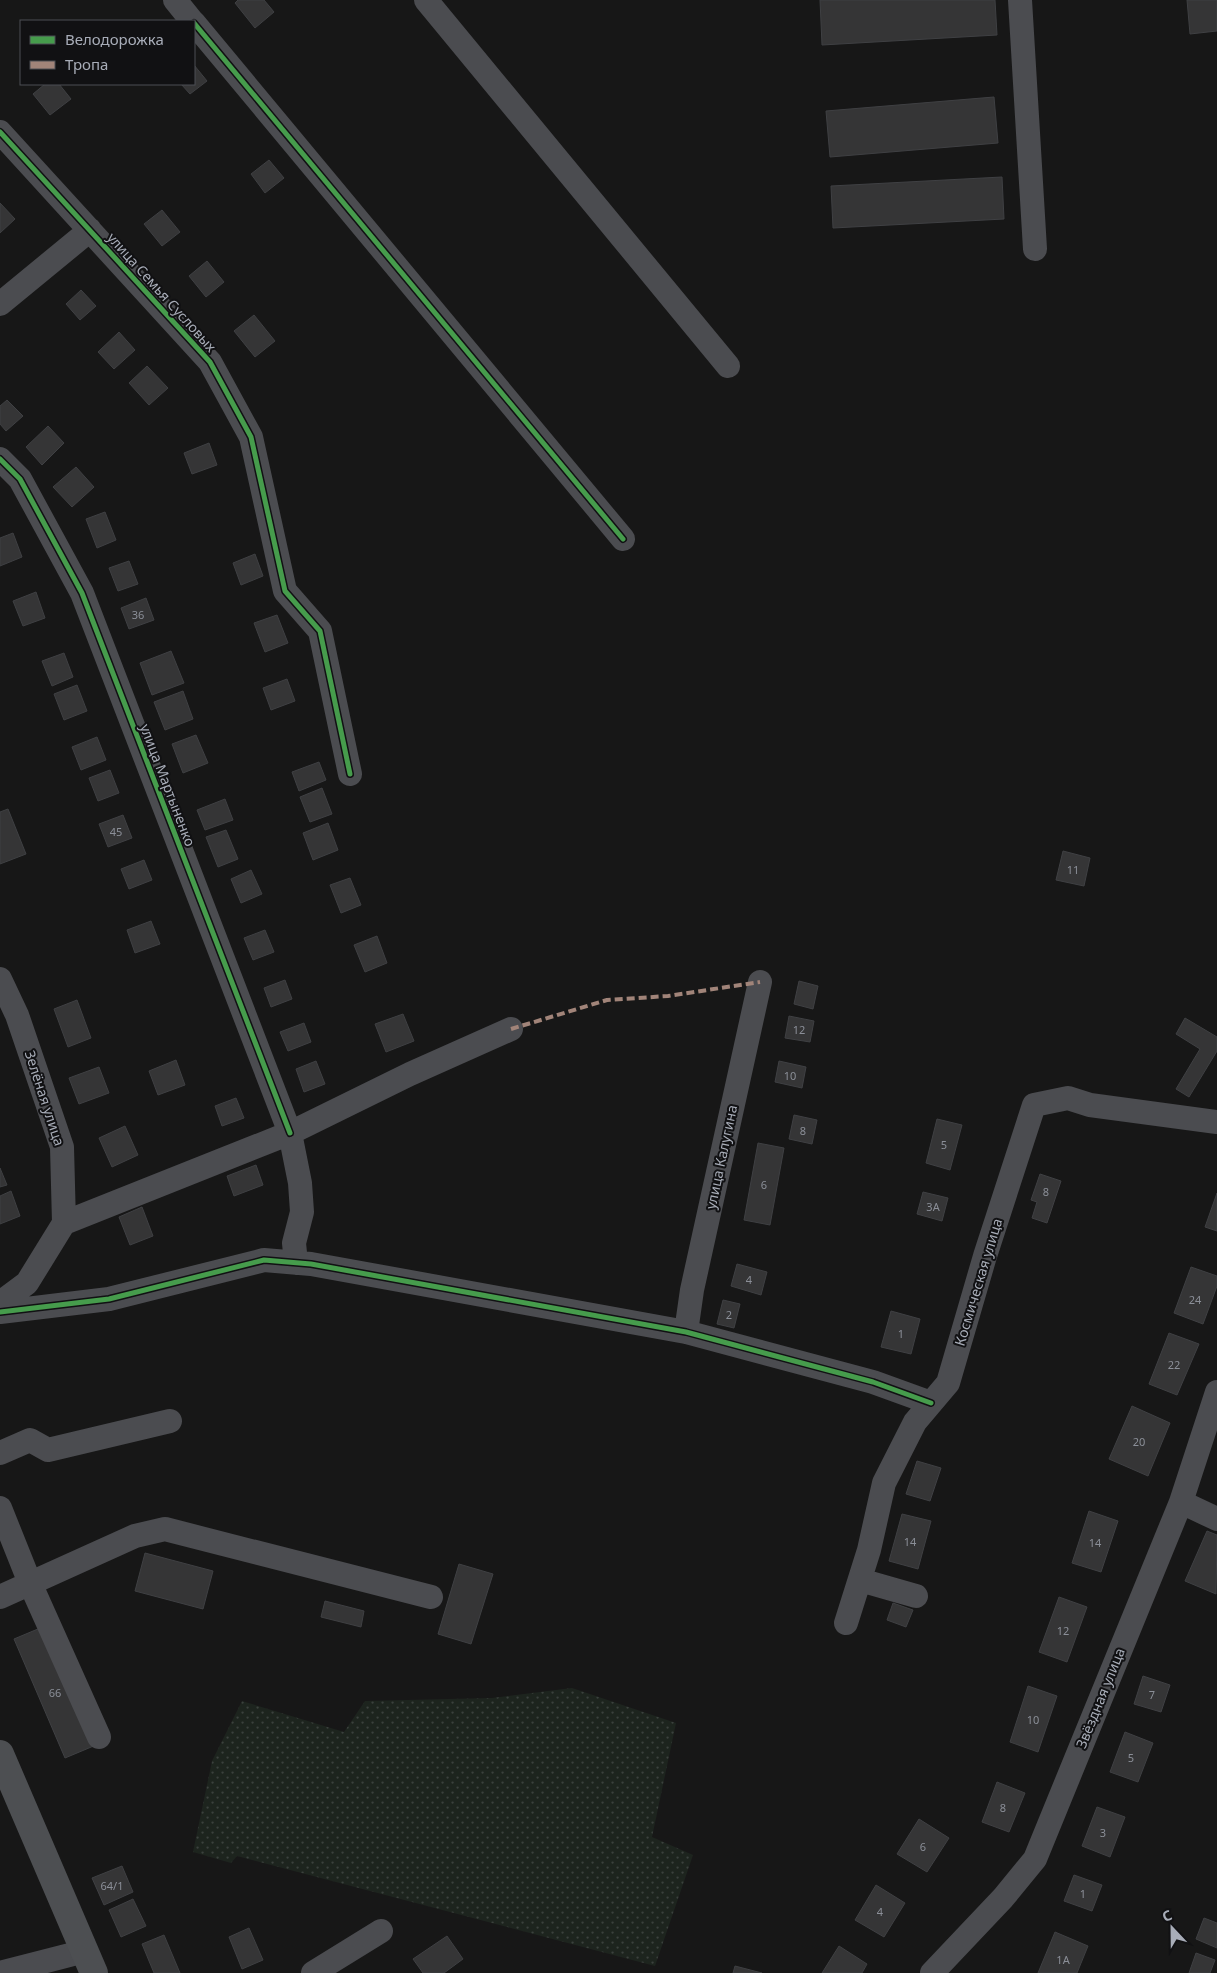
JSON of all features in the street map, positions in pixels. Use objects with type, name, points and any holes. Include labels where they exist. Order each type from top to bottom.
[{"type":"main road","points":[[0,1754],[90,1962]]},
{"type":"street","points":[[175,0],[191,20]]},
{"type":"street","points":[[426,0],[728,366]]},
{"type":"street","points":[[1020,0],[1035,249]]},
{"type":"street","points":[[195,24],[622,539]]},
{"type":"street","name":"улица Семья Сусловых","points":[[0,132],[210,362],[250,437],[285,591],[320,632],[350,774]]},
{"type":"street","points":[[0,304],[90,230]]},
{"type":"street","name":"улица Мартыненко","points":[[0,459],[20,480],[82,593],[290,1133],[300,1183],[302,1212],[294,1243],[296,1263]]},
{"type":"street","name":"Зелёная улица","points":[[0,979],[17,1015],[62,1147],[64,1223]]},
{"type":"street","name":"улица Калугина","points":[[686,1332],[694,1280],[760,982]]},
{"type":"street","points":[[0,1303],[27,1283],[64,1223],[290,1133],[410,1074],[511,1029]]},
{"type":"street","name":"Космическая улица","points":[[846,1623],[869,1550],[884,1483],[915,1422],[948,1384],[985,1256],[1034,1106],[1068,1098],[1090,1105],[1217,1122]]},
{"type":"street","points":[[0,1312],[109,1300],[264,1260],[296,1263],[686,1332],[873,1382],[931,1403]]},
{"type":"street","name":"Звёздная улица","points":[[932,1973],[1003,1898],[1035,1859],[1181,1502],[1217,1392]]},
{"type":"street","points":[[0,1453],[30,1440],[48,1450],[170,1421]]},
{"type":"street","points":[[1181,1502],[1217,1519]]},
{"type":"street","points":[[0,1508],[30,1583],[99,1738]]},
{"type":"street","points":[[0,1597],[135,1536],[165,1529],[431,1597]]},
{"type":"street","points":[[860,1580],[916,1596]]},
{"type":"street","points":[[313,1973],[381,1931]]},
{"type":"street","points":[[0,1973],[90,1962]]},
{"type":"shaded area","points":[[572,1688],[676,1723],[652,1837],[693,1855],[655,1966],[237,1856],[231,1863],[193,1852],[212,1761],[242,1701],[344,1732],[365,1701],[492,1698]]},
{"type":"building","points":[[238,0],[264,0],[274,12],[255,28],[235,3]]},
{"type":"building","points":[[820,0],[995,0],[997,35],[822,45]]},
{"type":"building","points":[[1187,0],[1217,0],[1217,31],[1190,34]]},
{"type":"building","points":[[195,66],[207,81],[190,94],[182,85],[195,85]]},
{"type":"building","points":[[44,85],[60,85],[71,99],[50,115],[33,94]]},
{"type":"building","points":[[994,97],[998,143],[830,157],[826,111]]},
{"type":"building","points":[[269,160],[284,178],[265,193],[251,174]]},
{"type":"building","points":[[1002,177],[1004,219],[833,228],[831,186]]},
{"type":"building","points":[[0,203],[15,219],[0,233]]},
{"type":"building","points":[[162,210],[180,232],[162,246],[144,224]]},
{"type":"building","points":[[207,261],[224,282],[206,297],[189,276]]},
{"type":"building","points":[[81,290],[96,306],[80,320],[66,304]]},
{"type":"building","points":[[254,315],[275,341],[255,357],[234,331]]},
{"type":"building","points":[[119,332],[135,350],[114,369],[98,352]]},
{"type":"building","points":[[147,366],[168,388],[149,405],[129,383]]},
{"type":"building","points":[[7,400],[23,416],[6,431],[0,424],[0,406]]},
{"type":"building","points":[[48,426],[64,443],[42,465],[26,447]]},
{"type":"building","points":[[209,443],[217,465],[192,474],[184,453]]},
{"type":"building","points":[[76,467],[94,487],[72,507],[53,487]]},
{"type":"building","points":[[105,512],[116,540],[97,548],[86,519]]},
{"type":"building","points":[[13,533],[22,557],[0,566],[0,538]]},
{"type":"building","points":[[255,554],[263,576],[241,585],[233,563]]},
{"type":"building","points":[[129,561],[138,584],[118,591],[109,568]]},
{"type":"building","points":[[36,592],[45,618],[23,626],[13,601]]},
{"type":"building","points":[[146,598],[154,620],[129,629],[121,608]]},
{"type":"building","points":[[277,615],[288,643],[265,652],[254,623]]},
{"type":"building","points":[[171,651],[184,683],[152,695],[140,663]]},
{"type":"building","points":[[64,653],[73,677],[52,686],[42,661]]},
{"type":"building","points":[[287,679],[295,701],[271,710],[263,688]]},
{"type":"building","points":[[77,685],[87,711],[64,720],[54,694]]},
{"type":"building","points":[[183,691],[193,719],[165,730],[154,702]]},
{"type":"building","points":[[196,735],[208,763],[183,773],[172,744]]},
{"type":"building","points":[[97,737],[106,760],[81,770],[72,747]]},
{"type":"building","points":[[319,762],[326,780],[299,791],[292,772]]},
{"type":"building","points":[[110,770],[119,793],[98,801],[89,778]]},
{"type":"building","points":[[322,788],[332,814],[310,822],[300,797]]},
{"type":"building","points":[[225,799],[233,820],[205,830],[197,810]]},
{"type":"building","points":[[8,809],[26,854],[0,864],[0,812]]},
{"type":"building","points":[[123,815],[132,838],[108,847],[99,824]]},
{"type":"building","points":[[328,823],[338,850],[313,860],[303,833]]},
{"type":"building","points":[[226,830],[238,859],[218,867],[206,837]]},
{"type":"building","points":[[1063,851],[1090,858],[1084,886],[1056,880]]},
{"type":"building","points":[[144,860],[152,880],[129,889],[121,869]]},
{"type":"building","points":[[251,870],[262,894],[241,903],[231,879]]},
{"type":"building","points":[[350,878],[361,905],[341,913],[330,885]]},
{"type":"building","points":[[151,921],[160,944],[135,953],[127,930]]},
{"type":"building","points":[[265,930],[274,952],[253,960],[244,938]]},
{"type":"building","points":[[377,936],[387,963],[365,972],[354,945]]},
{"type":"building","points":[[285,980],[292,999],[271,1007],[264,988]]},
{"type":"building","points":[[799,981],[818,986],[813,1009],[794,1004]]},
{"type":"building","points":[[77,1000],[91,1038],[68,1047],[54,1009]]},
{"type":"building","points":[[403,1014],[414,1041],[386,1052],[375,1024]]},
{"type":"building","points":[[789,1016],[814,1021],[810,1042],[785,1038]]},
{"type":"building","points":[[1185,1018],[1217,1037],[1217,1051],[1189,1097],[1176,1089],[1200,1049],[1176,1034]]},
{"type":"building","points":[[304,1023],[311,1042],[288,1051],[280,1032]]},
{"type":"building","points":[[176,1060],[185,1085],[158,1095],[149,1071]]},
{"type":"building","points":[[316,1061],[325,1084],[304,1092],[296,1069]]},
{"type":"building","points":[[779,1061],[806,1067],[802,1088],[775,1082]]},
{"type":"building","points":[[99,1067],[109,1093],[79,1104],[69,1078]]},
{"type":"building","points":[[236,1098],[244,1118],[222,1126],[215,1106]]},
{"type":"building","points":[[794,1115],[817,1120],[812,1144],[789,1139]]},
{"type":"building","points":[[937,1119],[962,1125],[950,1170],[926,1163]]},
{"type":"building","points":[[125,1126],[138,1155],[112,1167],[99,1138]]},
{"type":"building","points":[[758,1143],[784,1148],[770,1225],[744,1220]]},
{"type":"building","points":[[256,1165],[263,1185],[234,1196],[227,1176]]},
{"type":"building","points":[[0,1168],[7,1185],[0,1187]]},
{"type":"building","points":[[1040,1174],[1061,1181],[1047,1223],[1032,1218],[1037,1202],[1031,1200]]},
{"type":"building","points":[[11,1191],[20,1216],[0,1224],[0,1196]]},
{"type":"building","points":[[923,1192],[948,1198],[942,1221],[917,1214]]},
{"type":"building","points":[[1217,1193],[1217,1231],[1205,1227]]},
{"type":"building","points":[[142,1207],[153,1236],[130,1245],[119,1217]]},
{"type":"building","points":[[737,1264],[767,1272],[761,1295],[731,1286]]},
{"type":"building","points":[[1191,1267],[1217,1276],[1217,1286],[1203,1324],[1174,1313]]},
{"type":"building","points":[[723,1300],[740,1304],[734,1328],[717,1324]]},
{"type":"building","points":[[891,1311],[920,1319],[911,1354],[881,1347]]},
{"type":"building","points":[[1169,1333],[1199,1344],[1177,1395],[1149,1384]]},
{"type":"building","points":[[1132,1406],[1170,1423],[1148,1476],[1109,1459]]},
{"type":"building","points":[[917,1461],[941,1468],[930,1501],[906,1494]]},
{"type":"building","points":[[1089,1511],[1118,1521],[1101,1572],[1072,1563]]},
{"type":"building","points":[[902,1514],[931,1521],[918,1569],[889,1561]]},
{"type":"building","points":[[1207,1531],[1217,1535],[1216,1594],[1185,1581]]},
{"type":"building","points":[[145,1553],[213,1571],[203,1609],[135,1591]]},
{"type":"building","points":[[459,1564],[493,1574],[471,1644],[438,1634]]},
{"type":"building","points":[[1059,1597],[1087,1607],[1067,1662],[1039,1652]]},
{"type":"building","points":[[325,1601],[364,1611],[361,1627],[321,1617]]},
{"type":"building","points":[[893,1603],[913,1610],[906,1627],[887,1620]]},
{"type":"building","points":[[45,1626],[96,1745],[65,1758],[14,1639]]},
{"type":"building","points":[[1143,1676],[1170,1685],[1161,1712],[1134,1704]]},
{"type":"building","points":[[1028,1686],[1057,1696],[1038,1752],[1010,1742]]},
{"type":"building","points":[[1125,1732],[1153,1743],[1138,1782],[1110,1772]]},
{"type":"building","points":[[997,1782],[1025,1793],[1009,1832],[982,1822]]},
{"type":"building","points":[[1097,1807],[1125,1817],[1110,1857],[1082,1846]]},
{"type":"building","points":[[919,1819],[949,1838],[927,1872],[897,1854]]},
{"type":"building","points":[[122,1866],[133,1892],[104,1905],[92,1878]]},
{"type":"building","points":[[1074,1875],[1102,1885],[1092,1911],[1064,1901]]},
{"type":"building","points":[[876,1885],[905,1903],[884,1937],[855,1920]]},
{"type":"building","points":[[133,1899],[146,1926],[121,1937],[109,1910]]},
{"type":"building","points":[[1204,1918],[1217,1923],[1217,1948],[1196,1939]]},
{"type":"building","points":[[249,1928],[263,1960],[242,1969],[229,1937]]},
{"type":"building","points":[[1055,1932],[1088,1946],[1077,1973],[1038,1973]]},
{"type":"building","points":[[164,1935],[180,1973],[154,1973],[142,1944]]},
{"type":"building","points":[[447,1936],[463,1959],[444,1973],[423,1973],[413,1959]]},
{"type":"building","points":[[839,1946],[867,1964],[862,1973],[822,1973]]},
{"type":"building","points":[[1196,1953],[1215,1960],[1210,1973],[1189,1973]]},
{"type":"building","points":[[735,1966],[762,1973],[733,1973]]},
{"type":"marked path","points":[[511,1029],[607,1000],[668,996],[760,982]]},
{"type":"cycle path","points":[[195,24],[623,539]]},
{"type":"cycle path","points":[[0,132],[210,362],[251,437],[285,591],[320,631],[350,774]]},
{"type":"cycle path","points":[[0,459],[20,479],[82,593],[290,1133]]},
{"type":"cycle path","points":[[0,1312],[109,1299],[264,1260],[311,1264],[686,1332],[873,1382],[931,1403]]}]
